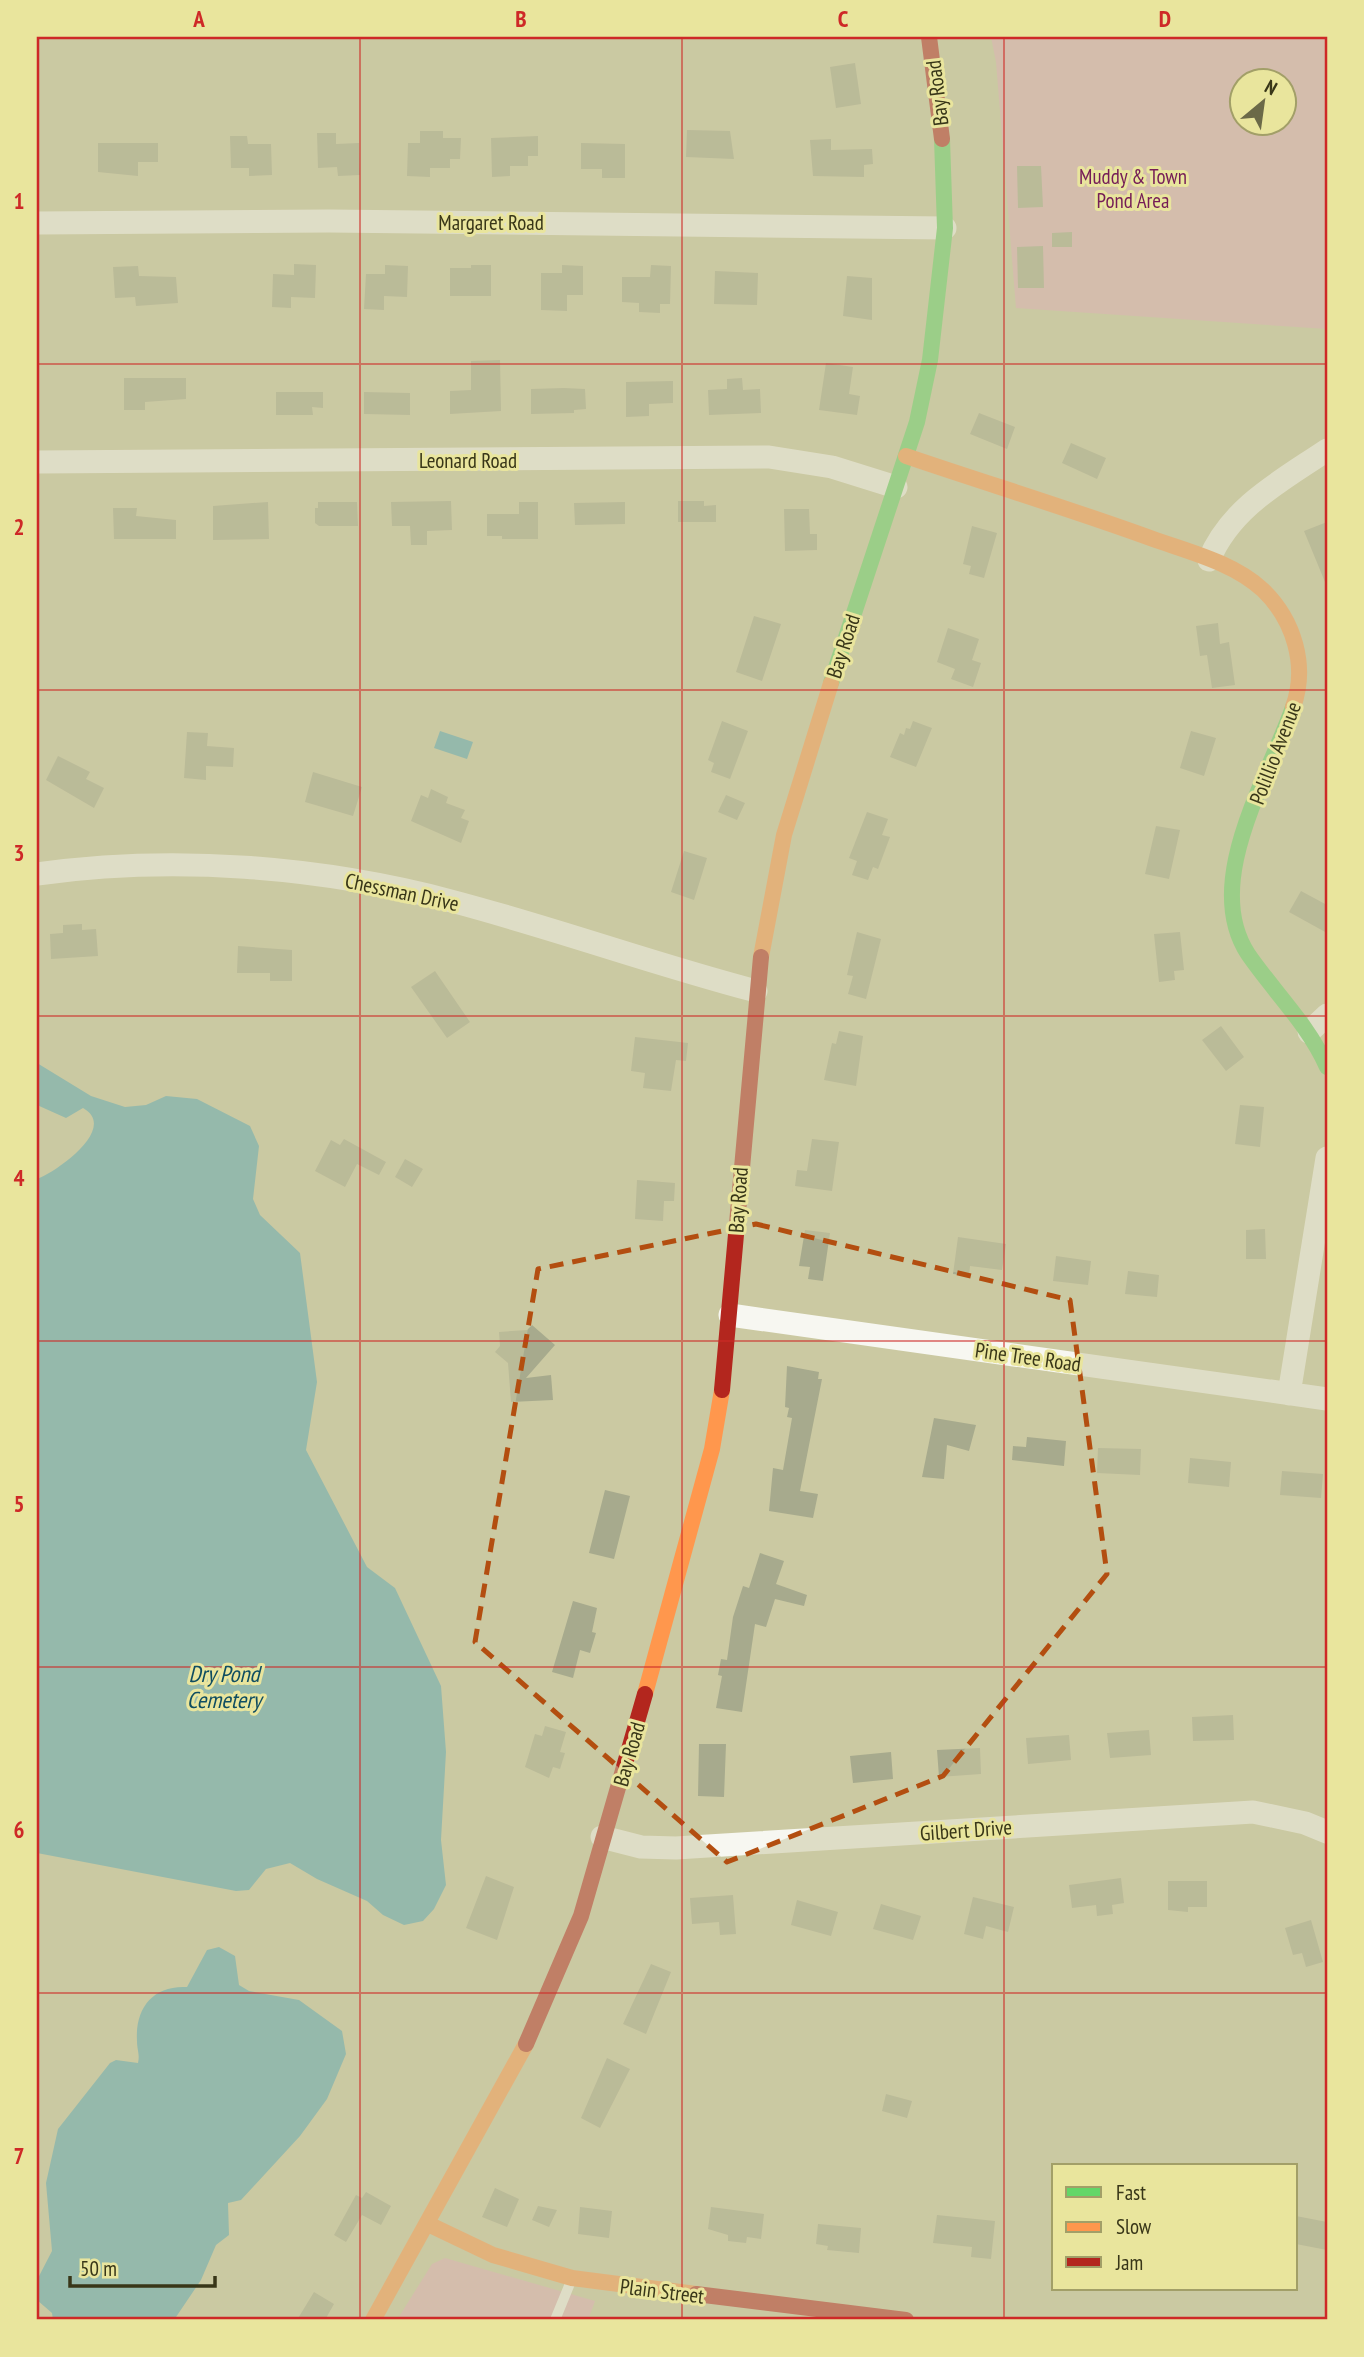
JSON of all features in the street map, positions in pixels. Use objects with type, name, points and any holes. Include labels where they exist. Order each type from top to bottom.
[{"type":"main road","name":"Bay Road","points":[[373,2320],[533,2032],[580,1916],[623,1776],[706,1475],[721,1401],[755,991],[768,906],[784,835],[906,456],[930,359],[945,228],[942,131],[929,37]]},
{"type":"main road","name":"Polillio Avenue","points":[[906,456],[1209,560],[1245,577],[1275,603],[1286,618],[1298,656],[1299,687],[1244,835],[1231,908],[1236,933],[1309,1032],[1327,1067]]},
{"type":"main road","name":"Plain Street","points":[[428,2224],[494,2255],[572,2278],[758,2312],[906,2320]]},
{"type":"street","name":"Margaret Road","points":[[37,223],[329,221],[945,228]]},
{"type":"street","points":[[1209,560],[1218,537],[1234,518],[1255,499],[1327,450]]},
{"type":"street","name":"Leonard Road","points":[[37,462],[769,457],[832,467],[896,487]]},
{"type":"street","name":"Chessman Drive","points":[[37,874],[147,865],[215,866],[374,884],[475,908],[755,991]]},
{"type":"street","points":[[1309,1032],[1327,1015]]},
{"type":"street","points":[[1289,1394],[1327,1158]]},
{"type":"street","name":"Pine Tree Road","points":[[730,1315],[1327,1399]]},
{"type":"street","name":"Gilbert Drive","points":[[602,1838],[641,1847],[676,1848],[1253,1812],[1305,1822],[1327,1832]]},
{"type":"lane","points":[[555,2320],[572,2278]]},
{"type":"highlighted area","points":[[756,1224],[1070,1300],[1107,1574],[943,1776],[727,1862],[475,1642],[538,1269]]},
{"type":"green space","name":"Muddy & Town Pond Area","points":[[991,37],[1327,37],[1327,329],[1016,308],[996,62]]},
{"type":"green space","points":[[445,2258],[595,2301],[588,2320],[397,2320],[432,2264]]},
{"type":"water","points":[[440,731],[473,742],[467,759],[434,748]]},
{"type":"water","name":"Dry Pond Cemetery","points":[[37,1063],[91,1096],[125,1107],[146,1105],[166,1096],[197,1099],[250,1126],[259,1146],[253,1199],[260,1215],[300,1253],[317,1382],[306,1450],[367,1567],[395,1588],[441,1686],[446,1752],[441,1840],[446,1885],[434,1909],[423,1921],[404,1925],[383,1915],[367,1901],[317,1879],[290,1863],[266,1869],[249,1890],[236,1891],[37,1853],[37,1179],[69,1159],[81,1148],[94,1127],[92,1117],[83,1108],[66,1118],[37,1105]]},
{"type":"water","points":[[219,1947],[235,1956],[239,1985],[249,1991],[299,2000],[342,2031],[346,2054],[327,2099],[300,2136],[241,2200],[228,2203],[229,2235],[216,2245],[201,2280],[174,2320],[53,2320],[52,2313],[37,2300],[37,2280],[52,2251],[46,2183],[58,2129],[110,2063],[116,2060],[138,2063],[137,2029],[139,2018],[148,2001],[165,1990],[187,1987],[207,1950]]},
{"type":"building","points":[[855,63],[861,104],[836,108],[830,67]]},
{"type":"building","points":[[687,130],[730,131],[734,159],[686,157]]},
{"type":"building","points":[[420,131],[443,131],[443,138],[461,138],[460,159],[450,159],[450,168],[430,168],[430,177],[407,176],[408,143],[420,143]]},
{"type":"building","points":[[317,133],[336,133],[336,144],[359,143],[360,175],[338,176],[337,167],[318,168]]},
{"type":"building","points":[[230,136],[247,136],[248,144],[271,144],[272,175],[249,176],[249,168],[231,168]]},
{"type":"building","points":[[538,136],[538,156],[528,156],[528,166],[510,166],[510,176],[492,177],[491,138]]},
{"type":"building","points":[[831,139],[831,150],[872,149],[873,164],[864,165],[864,177],[813,176],[810,140]]},
{"type":"building","points":[[98,143],[158,143],[158,162],[138,162],[138,176],[98,172]]},
{"type":"building","points":[[581,143],[625,144],[625,178],[602,178],[602,169],[581,169]]},
{"type":"building","points":[[1017,166],[1041,166],[1043,207],[1018,208]]},
{"type":"building","points":[[1072,232],[1072,247],[1052,247],[1052,233]]},
{"type":"building","points":[[1043,246],[1044,288],[1018,288],[1017,247]]},
{"type":"building","points":[[294,264],[316,265],[315,298],[291,297],[291,308],[272,307],[273,274],[294,275]]},
{"type":"building","points":[[385,265],[408,266],[407,297],[384,296],[384,310],[364,309],[366,274],[385,274]]},
{"type":"building","points":[[471,265],[491,265],[491,296],[450,296],[450,268],[471,268]]},
{"type":"building","points":[[562,265],[583,266],[583,295],[567,295],[567,311],[541,310],[541,273],[562,273]]},
{"type":"building","points":[[651,265],[671,266],[670,304],[660,304],[660,313],[639,312],[639,303],[622,302],[622,277],[650,277]]},
{"type":"building","points":[[138,266],[139,276],[176,277],[178,303],[136,306],[135,297],[115,298],[113,267]]},
{"type":"building","points":[[715,271],[758,273],[757,305],[714,304]]},
{"type":"building","points":[[847,276],[872,278],[872,320],[843,316]]},
{"type":"building","points":[[500,360],[501,411],[450,414],[450,391],[471,390],[471,361]]},
{"type":"building","points":[[826,363],[853,367],[849,394],[860,396],[857,415],[819,410]]},
{"type":"building","points":[[124,378],[186,378],[186,399],[145,402],[145,410],[124,410]]},
{"type":"building","points":[[742,378],[743,390],[760,389],[761,413],[709,415],[708,390],[727,389],[727,379]]},
{"type":"building","points":[[673,381],[673,403],[649,404],[649,416],[626,417],[626,382]]},
{"type":"building","points":[[531,389],[585,389],[586,409],[574,410],[574,413],[531,414]]},
{"type":"building","points":[[276,392],[323,392],[323,408],[312,407],[313,415],[276,415]]},
{"type":"building","points":[[364,392],[410,393],[410,415],[364,414]]},
{"type":"building","points":[[979,413],[1015,427],[1007,449],[970,434]]},
{"type":"building","points":[[1071,443],[1106,458],[1097,479],[1062,463]]},
{"type":"building","points":[[451,501],[452,530],[427,531],[427,545],[411,545],[410,526],[392,526],[391,502]]},
{"type":"building","points":[[678,501],[704,501],[704,506],[716,505],[716,522],[678,522]]},
{"type":"building","points":[[268,502],[269,539],[213,540],[213,506]]},
{"type":"building","points":[[318,502],[357,502],[358,526],[319,526],[315,523],[315,508],[318,508]]},
{"type":"building","points":[[519,502],[538,502],[538,539],[502,539],[502,536],[487,536],[487,514],[519,514]]},
{"type":"building","points":[[625,502],[625,524],[575,525],[574,503]]},
{"type":"building","points":[[113,508],[137,508],[136,516],[176,520],[176,539],[114,539]]},
{"type":"building","points":[[784,509],[809,509],[810,534],[817,534],[817,550],[785,551]]},
{"type":"building","points":[[1327,522],[1327,582],[1325,582],[1304,531]]},
{"type":"building","points":[[972,526],[997,533],[984,578],[969,574],[971,566],[963,564]]},
{"type":"building","points":[[754,616],[781,624],[762,681],[736,672]]},
{"type":"building","points":[[1218,623],[1220,644],[1229,642],[1235,685],[1212,688],[1207,655],[1200,656],[1196,626]]},
{"type":"building","points":[[948,628],[979,639],[972,660],[981,663],[973,687],[951,679],[955,669],[937,662]]},
{"type":"building","points":[[722,721],[748,731],[730,779],[711,772],[714,763],[708,760]]},
{"type":"building","points":[[913,721],[932,728],[916,767],[890,757],[900,733],[904,735],[906,728],[910,729]]},
{"type":"building","points":[[1191,731],[1216,738],[1204,776],[1180,768]]},
{"type":"building","points":[[187,732],[208,733],[207,746],[234,748],[233,767],[206,766],[206,780],[184,778]]},
{"type":"building","points":[[58,756],[90,772],[86,779],[104,788],[94,808],[46,780]]},
{"type":"building","points":[[313,772],[362,787],[353,816],[305,802]]},
{"type":"building","points":[[431,789],[448,797],[446,803],[465,810],[461,818],[469,821],[461,843],[411,821],[421,795],[428,798]]},
{"type":"building","points":[[726,795],[745,803],[737,820],[718,812]]},
{"type":"building","points":[[867,812],[888,819],[882,835],[890,837],[878,869],[873,867],[868,880],[852,875],[857,861],[849,858]]},
{"type":"building","points":[[1156,826],[1180,830],[1169,879],[1145,874]]},
{"type":"building","points":[[684,851],[707,858],[694,900],[671,892]]},
{"type":"building","points":[[1301,891],[1327,905],[1327,933],[1289,912]]},
{"type":"building","points":[[82,924],[82,930],[96,929],[98,956],[51,959],[50,934],[63,933],[63,925]]},
{"type":"building","points":[[857,932],[881,939],[866,999],[848,994],[853,976],[847,975]]},
{"type":"building","points":[[1180,932],[1184,970],[1174,971],[1175,980],[1159,982],[1154,934]]},
{"type":"building","points":[[238,946],[292,950],[292,981],[270,981],[270,973],[237,973]]},
{"type":"building","points":[[435,971],[470,1022],[447,1038],[411,987]]},
{"type":"building","points":[[1221,1026],[1244,1057],[1226,1071],[1202,1040]]},
{"type":"building","points":[[839,1031],[863,1036],[856,1086],[824,1080],[832,1043],[836,1044]]},
{"type":"building","points":[[635,1037],[688,1043],[686,1061],[676,1060],[671,1091],[643,1088],[645,1073],[631,1071]]},
{"type":"building","points":[[1240,1105],[1264,1107],[1260,1147],[1235,1144]]},
{"type":"building","points":[[344,1139],[386,1162],[379,1175],[357,1164],[345,1187],[315,1171],[331,1140],[340,1145]]},
{"type":"building","points":[[812,1139],[839,1142],[832,1191],[795,1186],[797,1170],[807,1171]]},
{"type":"building","points":[[405,1159],[423,1169],[412,1187],[395,1177]]},
{"type":"building","points":[[637,1180],[675,1183],[674,1201],[664,1201],[663,1221],[635,1219]]},
{"type":"building","points":[[1265,1229],[1266,1259],[1246,1259],[1246,1230]]},
{"type":"building","points":[[805,1230],[830,1233],[823,1281],[808,1279],[810,1267],[799,1266]]},
{"type":"building","points":[[958,1237],[1006,1244],[1002,1270],[970,1266],[969,1276],[953,1274]]},
{"type":"building","points":[[1056,1256],[1091,1261],[1088,1285],[1053,1281]]},
{"type":"building","points":[[1128,1271],[1159,1275],[1157,1297],[1125,1294]]},
{"type":"building","points":[[532,1325],[555,1345],[526,1378],[551,1375],[553,1400],[511,1402],[508,1363],[495,1352],[500,1346],[499,1332],[527,1330]]},
{"type":"building","points":[[787,1366],[819,1372],[818,1379],[822,1379],[800,1491],[818,1494],[813,1518],[769,1511],[773,1468],[783,1470],[792,1418],[787,1417],[789,1408],[785,1407]]},
{"type":"building","points":[[934,1418],[976,1425],[969,1451],[947,1445],[944,1479],[922,1477]]},
{"type":"building","points":[[1027,1437],[1066,1441],[1064,1466],[1012,1460],[1013,1446],[1026,1447]]},
{"type":"building","points":[[1098,1448],[1141,1449],[1140,1475],[1097,1473]]},
{"type":"building","points":[[1190,1458],[1231,1462],[1229,1487],[1188,1483]]},
{"type":"building","points":[[1282,1471],[1323,1474],[1321,1498],[1280,1495]]},
{"type":"building","points":[[605,1490],[630,1496],[614,1559],[589,1553]]},
{"type":"building","points":[[760,1553],[784,1561],[776,1584],[807,1595],[804,1606],[775,1599],[766,1627],[755,1624],[742,1712],[716,1708],[722,1676],[718,1675],[721,1659],[727,1660],[733,1617],[743,1586],[749,1588]]},
{"type":"building","points":[[573,1601],[597,1608],[592,1632],[596,1633],[590,1653],[580,1650],[573,1678],[552,1672]]},
{"type":"building","points":[[1233,1715],[1234,1740],[1193,1741],[1192,1717]]},
{"type":"building","points":[[545,1726],[566,1732],[560,1752],[565,1753],[560,1769],[553,1767],[549,1778],[525,1767],[535,1734],[542,1736]]},
{"type":"building","points":[[1149,1730],[1151,1755],[1110,1758],[1107,1733]]},
{"type":"building","points":[[1069,1735],[1071,1760],[1028,1764],[1026,1738]]},
{"type":"building","points":[[699,1744],[726,1744],[724,1797],[698,1796]]},
{"type":"building","points":[[980,1748],[981,1774],[939,1777],[937,1750]]},
{"type":"building","points":[[891,1752],[893,1779],[853,1783],[850,1756]]},
{"type":"building","points":[[486,1876],[514,1887],[497,1940],[466,1928]]},
{"type":"building","points":[[1121,1878],[1124,1903],[1112,1905],[1113,1914],[1097,1916],[1096,1905],[1072,1908],[1069,1885]]},
{"type":"building","points":[[1168,1881],[1207,1881],[1207,1907],[1188,1907],[1188,1912],[1168,1910]]},
{"type":"building","points":[[733,1895],[736,1934],[720,1935],[719,1922],[692,1924],[690,1898]]},
{"type":"building","points":[[973,1897],[1014,1907],[1008,1932],[986,1926],[983,1939],[964,1934]]},
{"type":"building","points":[[797,1900],[838,1912],[831,1936],[791,1925]]},
{"type":"building","points":[[881,1904],[921,1916],[913,1940],[873,1929]]},
{"type":"building","points":[[1311,1920],[1323,1962],[1306,1967],[1302,1953],[1293,1955],[1285,1928]]},
{"type":"building","points":[[651,1964],[671,1972],[646,2034],[623,2024]]},
{"type":"building","points":[[607,2058],[630,2069],[600,2128],[581,2118]]},
{"type":"building","points":[[886,2094],[912,2101],[907,2118],[882,2111]]},
{"type":"building","points":[[495,2188],[519,2199],[507,2227],[482,2217]]},
{"type":"building","points":[[366,2192],[391,2206],[381,2225],[362,2215],[346,2242],[334,2235],[356,2195],[362,2198]]},
{"type":"building","points":[[538,2206],[557,2210],[549,2227],[532,2220]]},
{"type":"building","points":[[580,2207],[612,2211],[609,2238],[578,2234]]},
{"type":"building","points":[[711,2207],[764,2214],[761,2239],[747,2237],[746,2243],[728,2241],[728,2235],[708,2229]]},
{"type":"building","points":[[937,2215],[995,2221],[991,2259],[971,2257],[972,2247],[933,2243]]},
{"type":"building","points":[[1298,2216],[1327,2222],[1327,2250],[1298,2244]]},
{"type":"building","points":[[818,2224],[861,2228],[859,2253],[827,2250],[828,2246],[816,2244]]},
{"type":"building","points":[[314,2292],[334,2304],[325,2320],[297,2320]]},
{"type":"traffic: fast","points":[[831,683],[917,422],[930,360],[945,228],[942,139]]},
{"type":"traffic: fast","points":[[1293,707],[1244,830],[1235,863],[1232,895],[1235,926],[1248,954],[1301,1022],[1327,1067]]},
{"type":"traffic: slow","points":[[906,456],[1091,517],[1239,572],[1274,602],[1290,629],[1299,676],[1293,707]]},
{"type":"traffic: slow","points":[[761,957],[784,835],[831,683]]},
{"type":"traffic: slow","points":[[645,1694],[712,1449],[722,1390]]},
{"type":"traffic: slow","points":[[373,2320],[526,2044]]},
{"type":"traffic: slow","points":[[428,2224],[493,2255],[572,2278],[696,2294]]},
{"type":"traffic: jam","points":[[929,37],[942,139]]},
{"type":"traffic: jam","points":[[722,1390],[761,957]]},
{"type":"traffic: jam","points":[[526,2044],[581,1916],[645,1694]]},
{"type":"traffic: jam","points":[[696,2294],[906,2320]]}]
